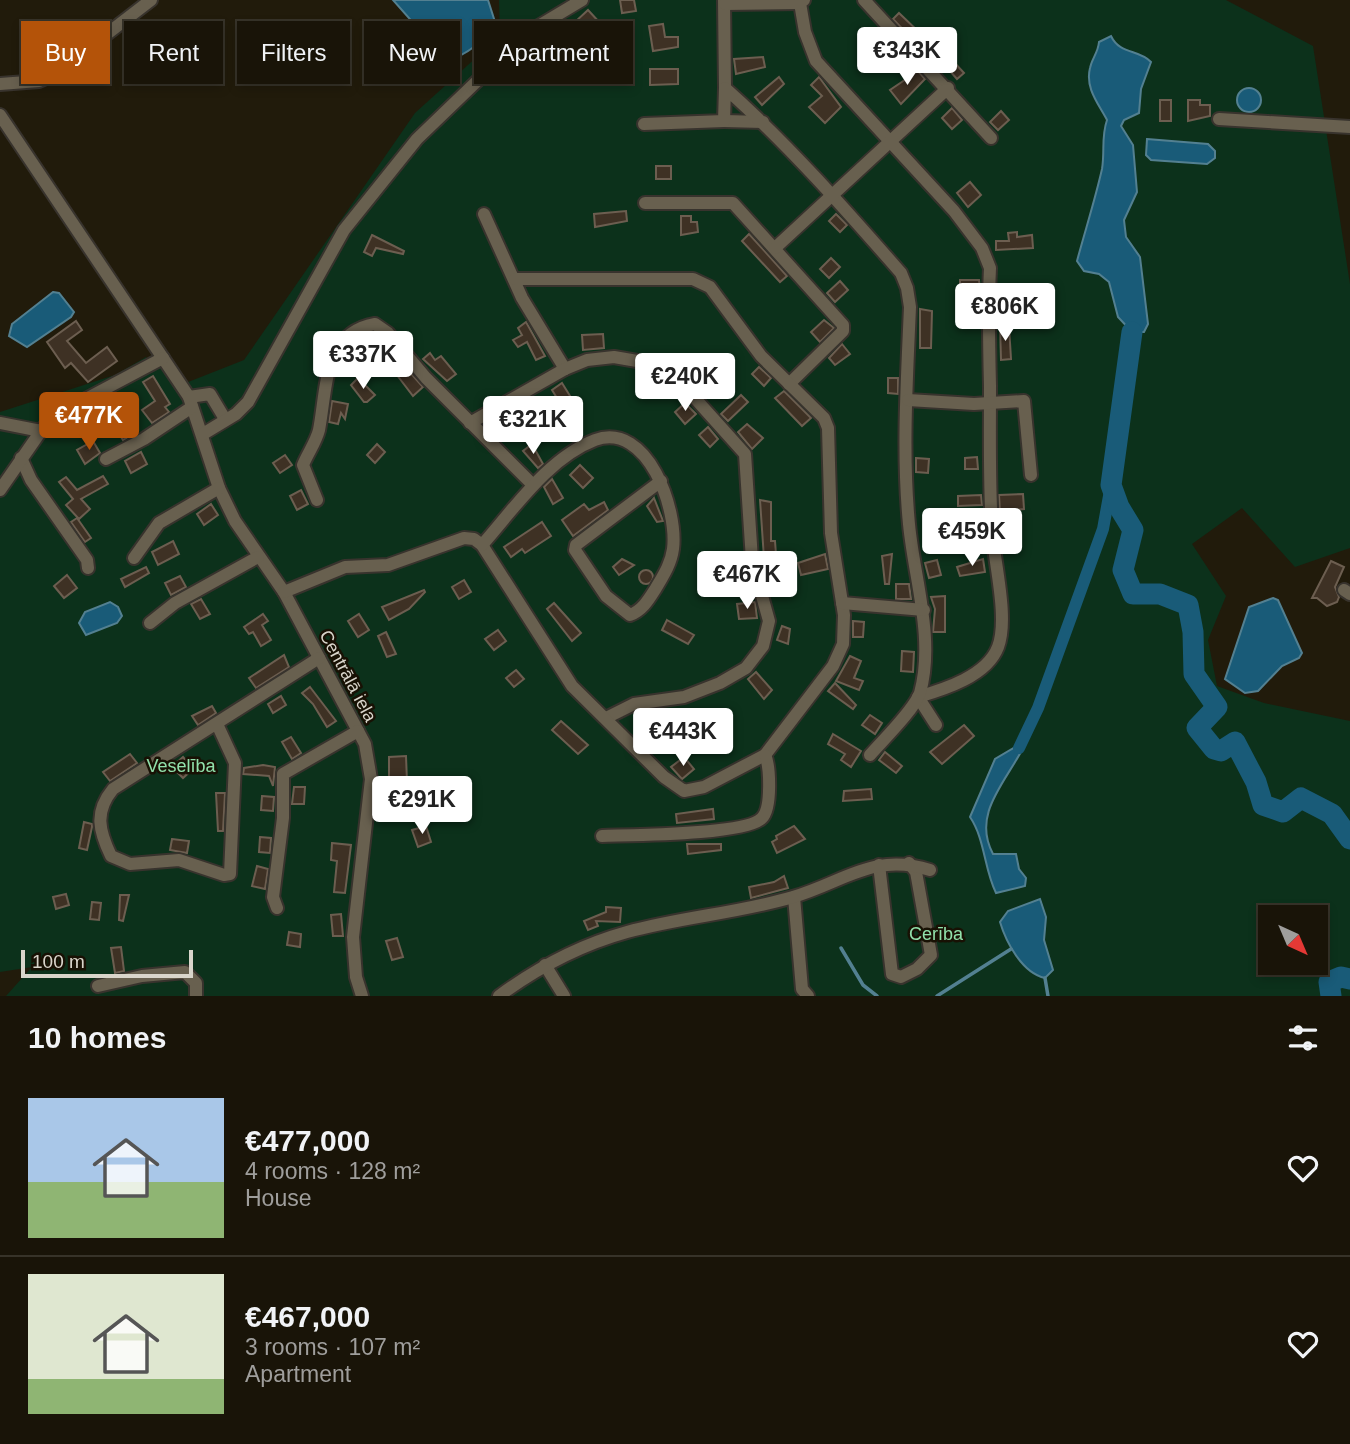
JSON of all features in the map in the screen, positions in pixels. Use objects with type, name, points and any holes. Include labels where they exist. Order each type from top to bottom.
[{"type":"street","points":[[0,84],[38,82],[55,74],[151,0]]},
{"type":"street","points":[[203,434],[236,415],[248,402],[344,230],[417,139],[527,33],[582,0]]},
{"type":"street","points":[[864,0],[948,88],[991,138]]},
{"type":"street","points":[[723,121],[725,2],[802,1],[805,32],[816,61],[954,211],[982,248],[990,268],[988,466],[993,548],[1002,622],[998,649],[981,668],[947,688],[919,697],[870,755]]},
{"type":"street","points":[[725,88],[764,122],[901,273],[908,288],[906,463],[909,525],[924,610],[919,697],[936,725]]},
{"type":"street","points":[[775,248],[948,88]]},
{"type":"street","name":"Centrālā iela","points":[[0,115],[190,402],[219,488],[258,557],[284,592],[365,744],[371,779],[353,937],[356,977],[362,996]]},
{"type":"street","points":[[1219,119],[1350,127]]},
{"type":"street","points":[[644,124],[764,122]]},
{"type":"street","points":[[645,204],[733,203],[843,324],[844,330],[789,384]]},
{"type":"street","points":[[484,214],[522,298],[565,369]]},
{"type":"street","points":[[284,592],[345,567],[388,565],[464,538],[474,539],[482,545],[572,686],[664,777],[684,792],[704,788],[765,755],[833,666],[843,644],[842,603],[831,533],[828,428],[824,418],[761,356],[702,281],[515,279]]},
{"type":"street","points":[[317,500],[303,465],[318,434],[333,354],[341,341],[361,327],[380,326],[470,423],[532,484]]},
{"type":"street","points":[[470,423],[565,369],[587,360],[614,357],[666,366],[745,454],[752,560],[769,621],[757,657],[736,675],[684,697],[634,704],[606,718]]},
{"type":"street","points":[[0,490],[52,417],[163,358]]},
{"type":"street","points":[[106,459],[144,439],[190,402],[210,394],[226,419]]},
{"type":"street","points":[[908,400],[990,404],[1024,401],[1031,475]]},
{"type":"street","points":[[0,423],[41,431]]},
{"type":"street","points":[[482,545],[532,484],[578,449],[604,438],[619,438],[629,443],[661,481],[673,533],[673,551],[668,566],[648,601],[631,615],[606,596],[575,550],[576,545],[661,481]]},
{"type":"street","points":[[21,458],[31,480],[87,560],[88,568]]},
{"type":"street","points":[[134,558],[159,523],[219,488]]},
{"type":"street","points":[[150,623],[175,603],[258,557]]},
{"type":"street","points":[[842,603],[924,610]]},
{"type":"street","points":[[217,724],[235,763],[230,874],[224,876],[179,860],[130,864],[111,856],[99,816],[102,803],[113,789],[319,658]]},
{"type":"street","points":[[277,908],[273,897],[283,818],[283,774],[358,731]]},
{"type":"street","points":[[601,836],[682,833],[756,822],[765,813],[769,795],[765,755]]},
{"type":"street","points":[[879,865],[892,974],[901,977],[917,969],[931,955],[916,872],[909,863]]},
{"type":"street","points":[[499,996],[545,965],[625,932],[794,897],[851,871],[879,865],[909,863],[930,870]]},
{"type":"street","points":[[794,897],[802,994]]},
{"type":"street","points":[[545,965],[564,996]]},
{"type":"street","points":[[98,986],[142,976],[185,972],[196,983],[196,996]]},
{"type":"green space","points":[[499,0],[1226,0],[1313,46],[1350,284],[1350,548],[1295,567],[1242,508],[1192,544],[1226,596],[1208,640],[1217,686],[1264,703],[1350,721],[1350,996],[6,996],[32,967],[0,972],[0,412],[115,375],[146,357],[150,363],[163,358],[178,386],[244,360],[415,113],[447,84],[460,84],[460,72],[474,60],[474,84],[633,84],[633,21],[500,21]]},
{"type":"water","points":[[393,0],[488,0],[495,21],[474,21],[474,47],[460,56],[460,21],[412,21]]},
{"type":"water","points":[[1111,36],[1119,46],[1151,62],[1141,89],[1139,113],[1124,120],[1121,126],[1133,145],[1137,192],[1124,220],[1126,237],[1140,257],[1148,324],[1144,332],[1132,332],[1118,317],[1109,282],[1099,274],[1084,271],[1077,261],[1102,169],[1107,120],[1091,89],[1090,68],[1099,42]]},
{"type":"water","points":[[1249,88],[1260,95],[1261,100],[1254,111],[1249,112],[1238,105],[1237,100],[1244,89]]},
{"type":"water","points":[[1147,139],[1208,144],[1215,151],[1215,158],[1207,164],[1151,160],[1146,155]]},
{"type":"water","points":[[53,292],[59,293],[74,312],[71,317],[27,347],[9,336],[12,324]]},
{"type":"water","points":[[1273,598],[1278,600],[1302,653],[1299,658],[1282,666],[1258,691],[1245,693],[1225,679],[1249,607]]},
{"type":"water","points":[[110,602],[118,607],[122,616],[117,623],[86,635],[79,623],[85,612]]},
{"type":"water","points":[[1017,746],[1022,750],[993,800],[986,826],[987,840],[993,854],[1016,854],[1019,869],[1026,878],[1025,886],[996,893],[979,835],[970,817],[995,759]]},
{"type":"water","points":[[1040,899],[1046,917],[1044,940],[1053,970],[1045,978],[1029,970],[1016,956],[1000,922],[1008,911]]},
{"type":"building","points":[[620,0],[634,0],[636,11],[622,13]]},
{"type":"building","points":[[588,10],[598,21],[576,21]]},
{"type":"building","points":[[899,13],[922,35],[915,42],[893,19]]},
{"type":"building","points":[[663,24],[665,37],[678,37],[678,47],[653,51],[649,26]]},
{"type":"building","points":[[940,47],[964,73],[957,79],[942,62],[940,64],[931,56]]},
{"type":"building","points":[[763,57],[765,67],[736,74],[734,59]]},
{"type":"building","points":[[650,69],[678,69],[678,84],[650,85]]},
{"type":"building","points":[[918,71],[925,79],[901,104],[890,90]]},
{"type":"building","points":[[779,77],[784,84],[762,105],[755,97]]},
{"type":"building","points":[[819,77],[841,107],[825,123],[809,107],[822,96],[811,85]]},
{"type":"building","points":[[1160,100],[1171,100],[1171,121],[1160,121]]},
{"type":"building","points":[[1188,100],[1200,100],[1200,105],[1210,105],[1210,116],[1188,121]]},
{"type":"building","points":[[952,108],[962,120],[952,129],[942,118]]},
{"type":"building","points":[[1001,111],[1009,120],[998,130],[990,122]]},
{"type":"building","points":[[656,166],[671,166],[671,179],[656,179]]},
{"type":"building","points":[[970,182],[981,195],[968,207],[957,193]]},
{"type":"building","points":[[626,211],[627,221],[595,227],[594,214]]},
{"type":"building","points":[[836,214],[847,225],[840,232],[829,221]]},
{"type":"building","points":[[681,216],[691,216],[691,222],[697,222],[698,232],[681,235]]},
{"type":"building","points":[[1017,232],[1017,237],[1032,235],[1033,248],[996,250],[996,241],[1009,241],[1008,233]]},
{"type":"building","points":[[749,234],[787,276],[780,282],[742,241]]},
{"type":"building","points":[[372,235],[404,251],[403,254],[376,248],[372,256],[364,252]]},
{"type":"building","points":[[831,258],[840,267],[829,278],[820,269]]},
{"type":"building","points":[[960,280],[979,280],[980,290],[960,291]]},
{"type":"building","points":[[840,281],[848,290],[835,302],[827,293]]},
{"type":"building","points":[[920,309],[932,311],[931,348],[920,348]]},
{"type":"building","points":[[824,320],[834,328],[820,342],[811,332]]},
{"type":"building","points":[[76,321],[82,330],[67,341],[86,363],[107,347],[117,361],[88,382],[71,363],[65,368],[47,342]]},
{"type":"building","points":[[526,322],[545,356],[536,360],[527,342],[518,347],[513,340],[522,335],[518,328]]},
{"type":"building","points":[[1000,325],[1009,326],[1011,359],[1001,360]]},
{"type":"building","points":[[374,334],[385,343],[372,355],[361,344]]},
{"type":"building","points":[[603,334],[604,348],[583,350],[582,335]]},
{"type":"building","points":[[842,344],[850,354],[835,365],[829,358]]},
{"type":"building","points":[[430,353],[435,360],[441,356],[456,374],[447,381],[423,359]]},
{"type":"building","points":[[398,359],[423,387],[413,396],[390,366]]},
{"type":"building","points":[[759,367],[771,378],[764,386],[752,374]]},
{"type":"building","points":[[644,371],[660,379],[654,387],[640,377]]},
{"type":"building","points":[[153,376],[170,404],[165,407],[169,412],[152,423],[142,410],[155,401],[143,382]]},
{"type":"building","points":[[358,378],[375,395],[367,402],[364,402],[351,385]]},
{"type":"building","points":[[888,378],[898,378],[898,394],[888,393]]},
{"type":"building","points":[[562,383],[575,404],[565,411],[552,390]]},
{"type":"building","points":[[784,391],[811,418],[802,426],[775,398]]},
{"type":"building","points":[[741,395],[748,402],[728,421],[721,414]]},
{"type":"building","points":[[531,400],[537,408],[526,417],[519,409]]},
{"type":"building","points":[[332,401],[348,404],[345,419],[341,413],[338,424],[329,422]]},
{"type":"building","points":[[685,403],[696,414],[685,424],[675,412]]},
{"type":"building","points":[[118,409],[136,432],[123,440],[108,415]]},
{"type":"building","points":[[747,424],[763,438],[752,449],[738,432]]},
{"type":"building","points":[[708,427],[718,439],[710,447],[699,435]]},
{"type":"building","points":[[93,441],[100,453],[85,464],[77,450]]},
{"type":"building","points":[[377,444],[385,452],[375,463],[367,455]]},
{"type":"building","points":[[532,444],[543,464],[538,468],[523,451]]},
{"type":"building","points":[[141,452],[147,464],[131,473],[125,461]]},
{"type":"building","points":[[285,455],[292,465],[280,473],[273,463]]},
{"type":"building","points":[[977,457],[978,469],[965,469],[965,458]]},
{"type":"building","points":[[916,458],[929,459],[928,473],[916,472]]},
{"type":"building","points":[[580,465],[593,478],[583,488],[570,475]]},
{"type":"building","points":[[103,476],[108,484],[81,499],[90,509],[79,519],[66,505],[73,499],[59,482],[66,477],[77,490]]},
{"type":"building","points":[[552,479],[563,498],[553,504],[544,487]]},
{"type":"building","points":[[301,490],[308,504],[297,510],[290,496]]},
{"type":"building","points":[[1023,494],[1024,509],[1014,510],[1013,528],[1001,528],[999,495]]},
{"type":"building","points":[[981,495],[982,505],[958,506],[958,496]]},
{"type":"building","points":[[654,498],[663,521],[657,522],[647,506]]},
{"type":"building","points":[[760,500],[771,502],[771,541],[775,541],[778,582],[767,583]]},
{"type":"building","points":[[604,502],[608,510],[573,536],[562,520],[584,504],[589,510]]},
{"type":"building","points":[[211,504],[218,515],[204,525],[197,514]]},
{"type":"building","points":[[77,518],[91,538],[85,542],[71,522]]},
{"type":"building","points":[[542,522],[551,536],[525,553],[522,549],[511,557],[504,547]]},
{"type":"building","points":[[173,541],[179,554],[158,565],[152,552]]},
{"type":"building","points":[[825,554],[828,569],[801,575],[798,563]]},
{"type":"building","points":[[892,554],[889,584],[885,584],[882,556]]},
{"type":"building","points":[[622,559],[634,565],[619,575],[613,567]]},
{"type":"building","points":[[983,559],[985,572],[960,576],[957,567]]},
{"type":"building","points":[[937,560],[941,575],[929,578],[925,563]]},
{"type":"building","points":[[1331,561],[1344,567],[1335,587],[1339,597],[1337,602],[1327,606],[1317,598],[1312,598]]},
{"type":"building","points":[[146,567],[149,573],[125,587],[121,579]]},
{"type":"building","points":[[643,570],[649,570],[653,577],[649,584],[643,584],[639,580],[639,574]]},
{"type":"building","points":[[67,575],[77,588],[64,598],[54,586]]},
{"type":"building","points":[[180,576],[186,587],[171,595],[165,583]]},
{"type":"building","points":[[464,580],[471,592],[459,599],[452,587]]},
{"type":"building","points":[[896,584],[909,584],[911,599],[896,599]]},
{"type":"building","points":[[424,590],[409,609],[389,620],[382,607]]},
{"type":"building","points":[[945,596],[945,632],[933,632],[935,609],[931,597]]},
{"type":"building","points":[[201,599],[210,614],[200,619],[191,604]]},
{"type":"building","points":[[755,602],[757,618],[739,619],[737,604]]},
{"type":"building","points":[[554,603],[581,633],[572,641],[547,609]]},
{"type":"building","points":[[263,614],[268,621],[262,625],[271,640],[261,646],[253,632],[249,634],[244,627]]},
{"type":"building","points":[[359,614],[369,630],[358,637],[348,621]]},
{"type":"building","points":[[667,620],[694,635],[688,644],[662,630]]},
{"type":"building","points":[[853,621],[864,622],[863,637],[853,637]]},
{"type":"building","points":[[782,626],[790,629],[788,644],[777,640]]},
{"type":"building","points":[[498,630],[506,641],[494,650],[485,639]]},
{"type":"building","points":[[386,632],[396,654],[387,657],[378,636]]},
{"type":"building","points":[[902,651],[914,652],[913,672],[901,671]]},
{"type":"building","points":[[284,655],[289,667],[256,688],[249,678]]},
{"type":"building","points":[[850,656],[861,661],[854,678],[863,681],[859,690],[836,681]]},
{"type":"building","points":[[516,670],[524,679],[514,687],[506,678]]},
{"type":"building","points":[[756,672],[772,690],[764,699],[748,679]]},
{"type":"building","points":[[835,683],[856,705],[853,709],[828,691]]},
{"type":"building","points":[[310,687],[336,721],[327,727],[313,704],[302,693]]},
{"type":"building","points":[[281,696],[286,705],[273,713],[268,704]]},
{"type":"building","points":[[212,706],[216,713],[198,725],[192,716]]},
{"type":"building","points":[[870,715],[882,723],[875,734],[862,725]]},
{"type":"building","points":[[561,721],[588,745],[578,754],[552,730]]},
{"type":"building","points":[[964,725],[974,736],[942,764],[930,752]]},
{"type":"building","points":[[833,734],[861,751],[851,767],[841,760],[845,754],[828,744]]},
{"type":"building","points":[[291,737],[301,753],[292,759],[282,742]]},
{"type":"building","points":[[885,752],[902,766],[896,773],[879,760]]},
{"type":"building","points":[[130,754],[137,763],[110,781],[103,772]]},
{"type":"building","points":[[406,756],[407,782],[389,782],[389,757]]},
{"type":"building","points":[[183,757],[193,769],[183,778],[172,767]]},
{"type":"building","points":[[684,757],[694,769],[682,779],[671,767]]},
{"type":"building","points":[[263,765],[275,767],[273,786],[269,776],[243,774],[244,768]]},
{"type":"building","points":[[294,787],[305,787],[304,804],[292,804]]},
{"type":"building","points":[[871,789],[872,799],[843,801],[844,791]]},
{"type":"building","points":[[216,793],[225,793],[223,831],[218,831]]},
{"type":"building","points":[[262,796],[274,797],[273,811],[261,810]]},
{"type":"building","points":[[713,809],[714,819],[677,823],[676,814]]},
{"type":"building","points":[[84,822],[92,824],[87,850],[79,848]]},
{"type":"building","points":[[426,826],[431,842],[418,847],[412,830]]},
{"type":"building","points":[[794,826],[805,839],[777,853],[772,842],[777,839],[776,836]]},
{"type":"building","points":[[260,837],[271,838],[270,853],[259,852]]},
{"type":"building","points":[[172,839],[189,841],[187,853],[170,850]]},
{"type":"building","points":[[332,843],[351,845],[345,893],[334,892],[337,861],[331,860]]},
{"type":"building","points":[[687,844],[721,844],[721,850],[688,854]]},
{"type":"building","points":[[257,866],[268,869],[265,889],[252,886]]},
{"type":"building","points":[[784,876],[788,888],[751,898],[749,887],[774,882]]},
{"type":"building","points":[[66,894],[69,905],[56,909],[53,897]]},
{"type":"building","points":[[120,895],[129,895],[123,921],[119,920]]},
{"type":"building","points":[[92,902],[101,903],[99,920],[90,919]]},
{"type":"building","points":[[606,907],[621,908],[620,922],[596,921],[598,926],[588,930],[584,921],[606,912]]},
{"type":"building","points":[[341,914],[343,936],[333,936],[331,915]]},
{"type":"building","points":[[289,932],[301,934],[300,947],[287,945]]},
{"type":"building","points":[[397,938],[403,957],[392,960],[386,941]]},
{"type":"building","points":[[121,947],[124,971],[115,973],[111,948]]},
{"type":"waterway","points":[[1132,332],[1111,485],[1119,507],[1133,530],[1123,570],[1133,594],[1160,594],[1188,605],[1193,632],[1194,674],[1217,707],[1197,728],[1214,749],[1221,751],[1235,742],[1256,782],[1263,805],[1283,812],[1301,798],[1332,814],[1350,839]]},
{"type":"waterway","points":[[1019,748],[1038,708],[1103,529],[1111,485]]},
{"type":"waterway","points":[[841,948],[863,985],[877,996]]},
{"type":"waterway","points":[[937,996],[1011,949]]},
{"type":"waterway","points":[[1331,996],[1329,982],[1341,977],[1350,979]]},
{"type":"waterway","points":[[1045,978],[1048,996]]},
{"type":"park label","name":"Veselība","points":[[181,766]]},
{"type":"park label","name":"Cerība","points":[[936,934]]}]
